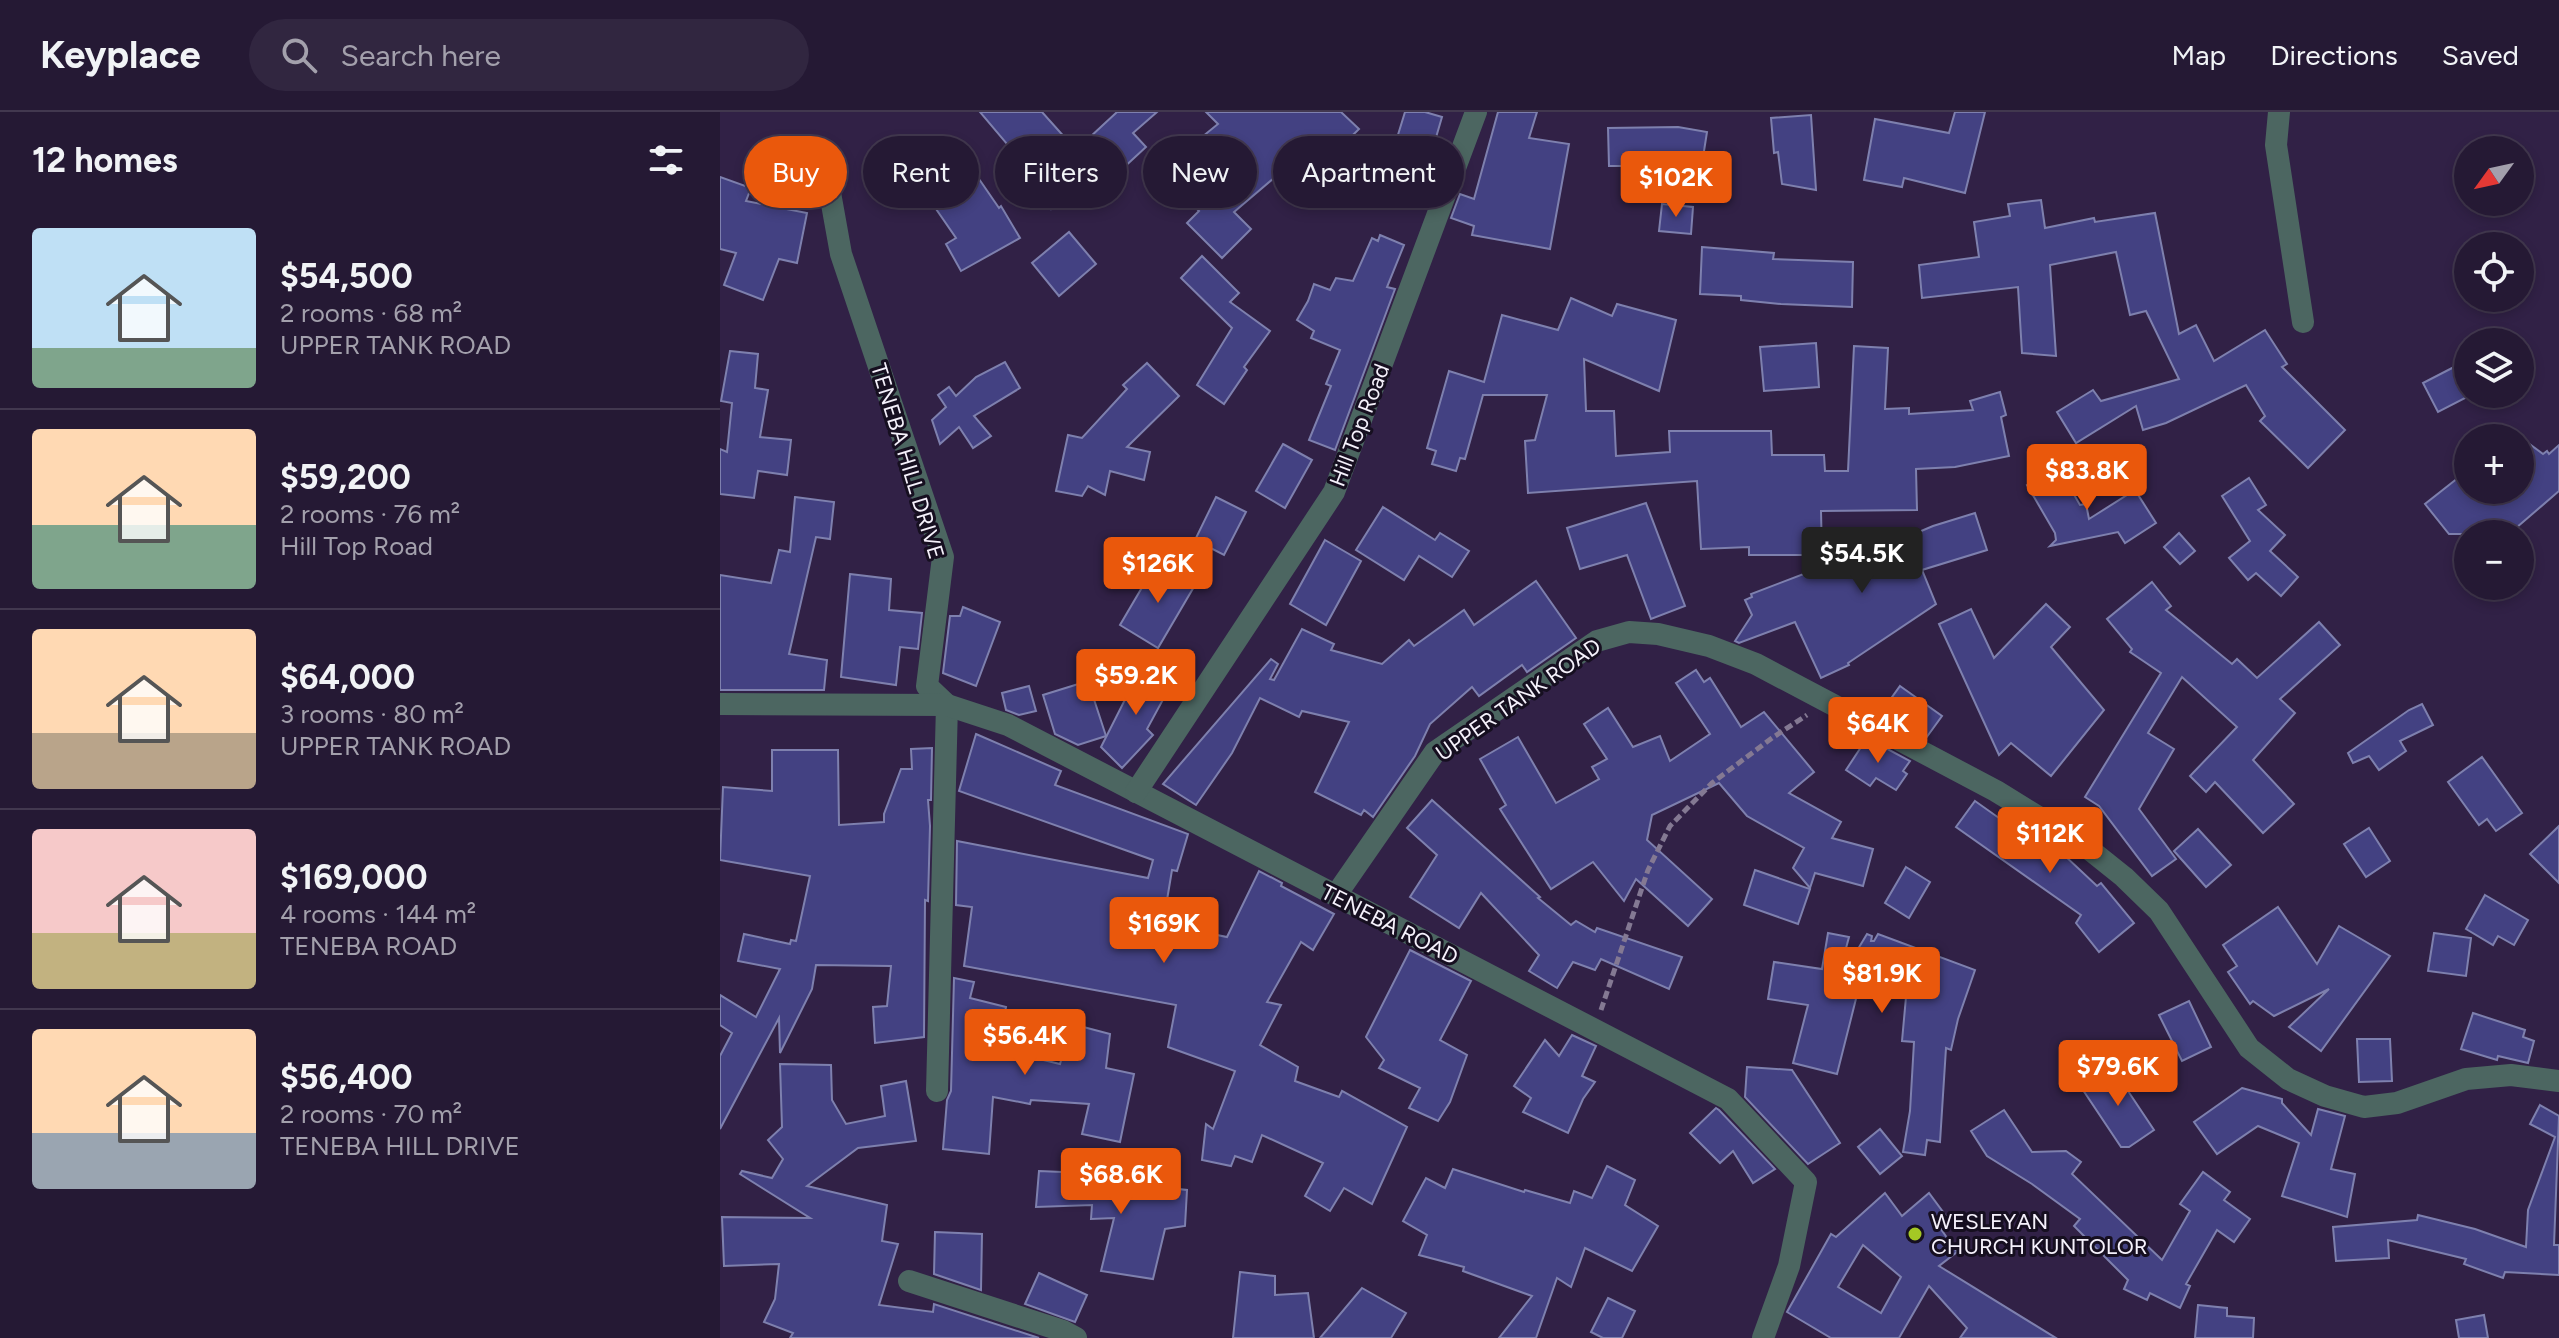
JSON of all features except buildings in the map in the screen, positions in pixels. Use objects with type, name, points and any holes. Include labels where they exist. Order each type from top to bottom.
[{"type":"street","name":"Hill Top Road","points":[[1136,792],[1334,492],[1476,112]]},
{"type":"street","points":[[2279,112],[2276,145],[2303,322]]},
{"type":"street","name":"TENEBA HILL DRIVE","points":[[833,208],[841,254],[943,557],[927,686],[947,705]]},
{"type":"street","name":"UPPER TANK ROAD","points":[[1336,895],[1435,752],[1597,641],[1629,632],[1658,634],[1709,646],[1756,664],[1996,791],[2084,845],[2124,877],[2159,911],[2249,1048],[2288,1079],[2325,1096],[2364,1107],[2397,1103],[2466,1079],[2511,1075],[2559,1081]]},
{"type":"street","name":"TENEBA ROAD","points":[[720,704],[947,705],[1008,725],[1728,1099],[1806,1182],[1789,1266],[1763,1338]]},
{"type":"street","points":[[937,1091],[947,705]]},
{"type":"street","points":[[909,1281],[1063,1331],[1076,1338]]},
{"type":"path","points":[[1595,1030],[1648,870],[1670,826],[1712,783],[1772,738],[1828,702]]},
{"type":"place","name":"WESLEYAN CHURCH KUNTOLOR","points":[[1915,1234]]}]
